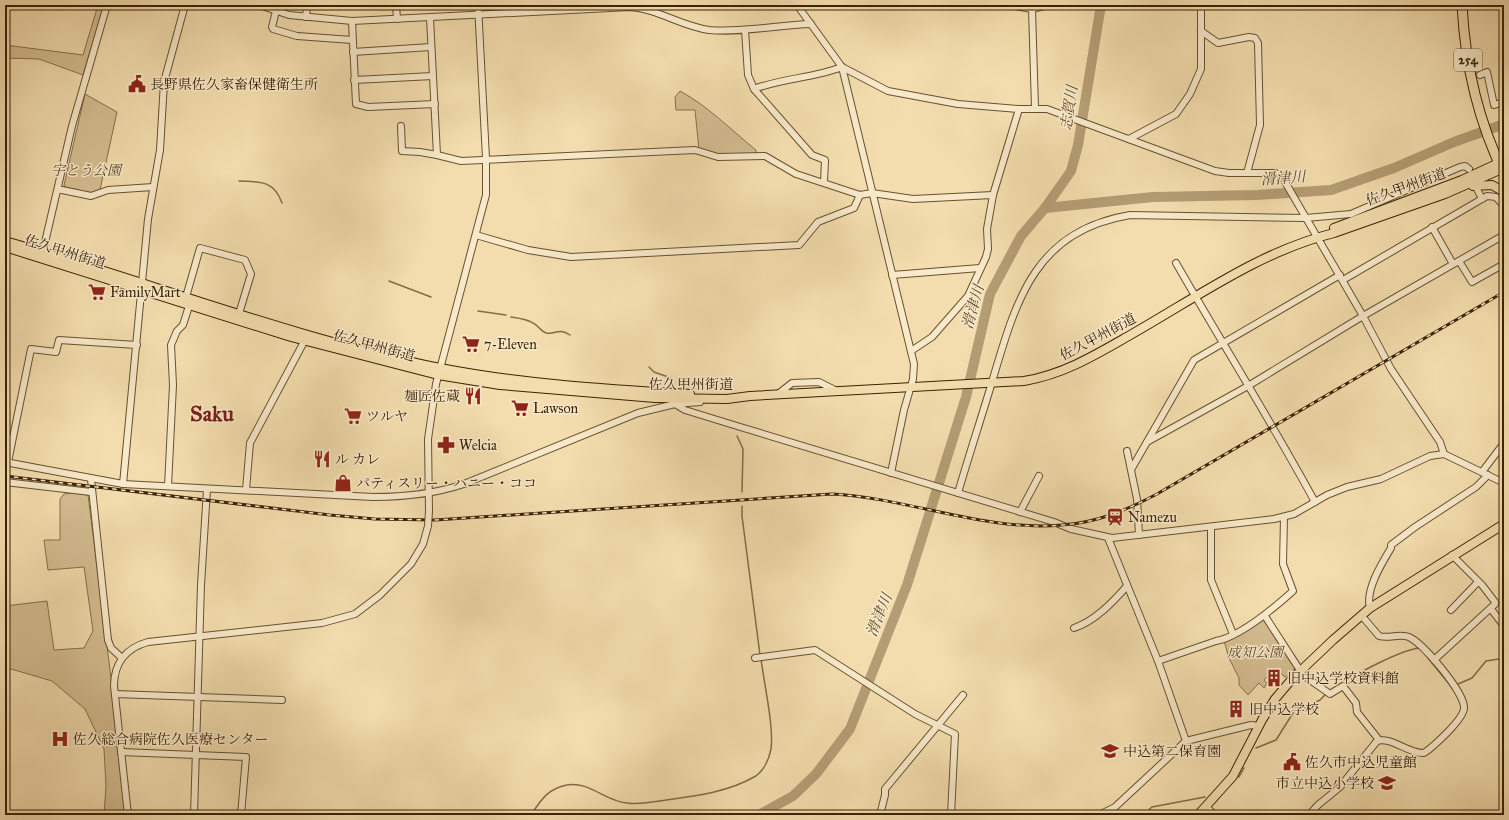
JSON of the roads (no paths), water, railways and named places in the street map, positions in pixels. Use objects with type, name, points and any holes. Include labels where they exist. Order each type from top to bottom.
[{"type":"highway","name":"254","points":[[1462,5],[1467,55],[1480,113],[1494,150],[1503,166]]},
{"type":"main road","name":"佐久甲州街道","points":[[5,240],[42,251],[142,287],[189,306],[238,317],[306,337],[439,371],[500,385],[668,399],[727,399],[778,394],[990,383],[1036,379],[1073,367],[1251,265],[1318,237],[1334,233],[1446,194],[1503,166]]},
{"type":"main road","name":"佐久甲州街道","points":[[1318,237],[1332,228],[1503,166]]},
{"type":"main road","points":[[1446,194],[1482,184],[1495,186],[1504,192]]},
{"type":"main road","name":"佐久甲州街道","points":[[5,247],[142,287],[186,297],[238,317]]},
{"type":"main road","name":"佐久甲州街道","points":[[439,371],[687,394],[750,396]]},
{"type":"main road","points":[[1198,815],[1233,776],[1275,699],[1300,671],[1370,608],[1452,555],[1504,524]]},
{"type":"street","points":[[42,251],[80,99],[107,5]]},
{"type":"street","points":[[123,484],[153,187],[160,150],[164,82],[186,5]]},
{"type":"street","points":[[259,5],[276,12],[306,17],[352,21],[643,7],[695,27],[710,30],[745,30],[811,24]]},
{"type":"street","points":[[306,17],[308,5]]},
{"type":"street","points":[[396,5],[397,19]]},
{"type":"street","points":[[128,815],[115,694],[115,672],[122,658],[133,648],[148,642],[322,622],[355,614],[380,596],[411,564],[423,544],[428,526],[429,511],[428,439],[439,371],[486,195],[486,158],[478,5]]},
{"type":"street","points":[[797,5],[842,66],[911,351],[914,370],[891,473]]},
{"type":"street","points":[[1009,5],[1032,9],[1048,5]]},
{"type":"street","points":[[1129,138],[1176,114],[1183,106],[1201,69],[1201,5]]},
{"type":"street","points":[[1032,9],[1035,108]]},
{"type":"street","points":[[276,12],[272,26],[273,29],[297,36],[352,40]]},
{"type":"street","points":[[430,18],[437,155]]},
{"type":"street","points":[[352,21],[356,104],[368,107],[435,104]]},
{"type":"street","points":[[745,30],[748,75],[754,90],[812,155],[825,160],[824,182]]},
{"type":"street","points":[[1202,31],[1218,43],[1249,37],[1255,38],[1258,43],[1260,125],[1247,173]]},
{"type":"street","points":[[353,52],[432,48]]},
{"type":"street","points":[[754,90],[789,80],[817,75],[842,66],[893,93],[937,101],[1019,109],[1047,108],[1215,171],[1275,173],[1281,175],[1318,237],[1391,368],[1440,442],[1444,454]]},
{"type":"street","points":[[1480,75],[1487,72],[1494,105],[1504,102]]},
{"type":"street","points":[[354,80],[433,76]]},
{"type":"street","points":[[911,351],[932,337],[968,296],[987,253],[987,229],[993,195],[1019,109]]},
{"type":"street","points":[[401,126],[402,151],[420,152],[461,161],[486,158],[616,155],[695,150],[718,157],[765,156],[796,174],[860,195],[872,193],[913,199],[993,195]]},
{"type":"street","points":[[957,492],[1012,315],[1044,261],[1060,244],[1076,232],[1107,220],[1130,215],[1305,217],[1351,214],[1465,166],[1469,169]]},
{"type":"street","points":[[58,190],[95,196],[108,190],[153,187]]},
{"type":"street","points":[[1477,189],[1482,199]]},
{"type":"street","points":[[476,235],[528,250],[577,258],[799,245],[818,222],[854,208],[860,195]]},
{"type":"street","points":[[1132,468],[1194,360],[1482,199],[1492,196],[1502,199],[1504,206]]},
{"type":"street","points":[[1432,227],[1453,264]]},
{"type":"street","points":[[1147,442],[1248,386],[1363,316],[1504,235]]},
{"type":"street","points":[[186,297],[200,248],[245,260],[251,274],[238,317]]},
{"type":"street","points":[[1460,261],[1472,282],[1504,264]]},
{"type":"street","points":[[1176,263],[1306,482],[1316,502]]},
{"type":"street","points":[[892,275],[980,268]]},
{"type":"street","points":[[168,486],[173,385],[171,345],[177,331],[183,325],[189,306]]},
{"type":"street","points":[[246,490],[250,442],[306,337]]},
{"type":"street","points":[[137,345],[59,340],[56,352],[31,349],[7,462],[123,484],[379,497],[429,493],[455,487],[484,476],[638,413],[668,399],[687,394]]},
{"type":"street","points":[[638,413],[675,404],[727,399]]},
{"type":"street","points":[[675,404],[709,418],[1108,538],[1211,527],[1284,517],[1298,512],[1327,495],[1347,487],[1381,479],[1430,456],[1444,454],[1504,483]]},
{"type":"street","points":[[1370,608],[1374,576],[1391,548],[1391,545],[1415,527],[1476,487],[1504,443]]},
{"type":"street","points":[[1127,451],[1132,468],[1138,508],[1139,535]]},
{"type":"street","points":[[1020,512],[1039,476]]},
{"type":"street","points":[[91,479],[91,492],[108,640],[111,648],[122,658]]},
{"type":"street","points":[[5,482],[91,492]]},
{"type":"street","points":[[194,815],[199,636],[208,488]]},
{"type":"street","points":[[1158,661],[1216,641],[1224,640],[1265,616],[1293,591],[1284,564],[1284,517]]},
{"type":"street","points":[[1211,527],[1211,580],[1233,634]]},
{"type":"street","points":[[1108,538],[1158,661],[1186,741]]},
{"type":"street","points":[[1434,660],[1491,609],[1495,602],[1452,555]]},
{"type":"street","points":[[1451,610],[1478,582]]},
{"type":"street","points":[[1074,628],[1107,607],[1127,586]]},
{"type":"street","points":[[1491,609],[1504,626]]},
{"type":"street","points":[[1361,615],[1379,636],[1409,637],[1420,643],[1449,678],[1463,703],[1464,710],[1461,718],[1424,752],[1417,752],[1385,740],[1379,740]]},
{"type":"street","points":[[1265,616],[1303,675],[1330,694],[1344,686],[1356,703],[1357,712],[1379,740]]},
{"type":"street","points":[[759,657],[815,650],[885,697],[914,714],[955,734],[951,815]]},
{"type":"street","points":[[115,694],[282,700]]},
{"type":"street","points":[[880,815],[885,789],[963,695]]},
{"type":"street","points":[[1099,815],[1115,807],[1186,741],[1251,725],[1259,726]]},
{"type":"street","points":[[1309,815],[1318,805],[1340,788],[1379,740]]},
{"type":"street","points":[[121,752],[246,757],[241,815]]},
{"type":"street","points":[[1206,807],[1215,815]]},
{"type":"waterway","name":"滑津川","points":[[759,815],[793,796],[816,774],[850,729],[907,585],[966,397],[990,294],[1021,236],[1045,208],[1071,171],[1078,145],[1101,5]]},
{"type":"waterway","name":"滑津川","points":[[1045,208],[1153,197],[1257,195],[1331,190],[1394,168],[1454,142],[1504,124]]},
{"type":"waterway","points":[[239,181],[260,182],[270,186],[279,195],[282,203]]},
{"type":"waterway","points":[[389,281],[431,297]]},
{"type":"waterway","points":[[478,311],[506,315]]},
{"type":"waterway","points":[[511,317],[531,322],[546,333],[560,331],[570,335]]},
{"type":"waterway","points":[[649,367],[654,372],[671,378]]},
{"type":"waterway","points":[[737,436],[743,449],[742,492]]},
{"type":"waterway","points":[[742,506],[760,655]]},
{"type":"waterway","points":[[1342,683],[1391,657],[1419,648]]},
{"type":"waterway","points":[[1423,652],[1450,685]]},
{"type":"waterway","points":[[1458,684],[1472,678],[1486,661],[1499,659],[1504,654]]},
{"type":"waterway","points":[[531,815],[549,792],[567,785],[590,788],[611,799],[632,804],[711,793],[744,782],[757,775],[763,769],[769,757],[772,740],[761,659]]},
{"type":"waterway","points":[[1256,748],[1276,740],[1293,713],[1320,700],[1326,694]]},
{"type":"waterway","points":[[1239,777],[1244,768]]},
{"type":"waterway","points":[[1143,815],[1152,807],[1205,797]]},
{"type":"railway","points":[[5,476],[330,515],[375,519],[435,520],[832,494],[890,502],[1004,524],[1033,526],[1075,524],[1111,515],[1157,494],[1504,292]]},
{"type":"place","name":"長野県佐久家畜保健衛生所","points":[[137,84]]},
{"type":"place","name":"FamilyMart","points":[[97,292]]},
{"type":"place","name":"7-Eleven","points":[[471,344]]},
{"type":"place","name":"麺匠佐蔵","points":[[473,396]]},
{"type":"place","name":"Lawson","points":[[520,408]]},
{"type":"place","name":"ツルヤ","points":[[353,416]]},
{"type":"place","name":"Welcia","points":[[446,445]]},
{"type":"place","name":"ル カレ","points":[[322,459]]},
{"type":"place","name":"パティスリー・ハニー・ココ","points":[[343,483]]},
{"type":"place","name":"Namezu","points":[[1115,517]]},
{"type":"place","name":"旧中込学校資料館","points":[[1274,678]]},
{"type":"place","name":"旧中込学校","points":[[1236,709]]},
{"type":"place","name":"佐久総合病院佐久医療センター","points":[[60,739]]},
{"type":"place","name":"中込第二保育園","points":[[1110,751]]},
{"type":"place","name":"佐久市中込児童館","points":[[1292,762]]},
{"type":"place","name":"市立中込小学校","points":[[1387,783]]},
{"type":"district","name":"Saku","points":[[212,413]]},
{"type":"water label","name":"志賀川","points":[[1069,108]]},
{"type":"park label","name":"宇とう公園","points":[[86,170]]},
{"type":"park label","name":"成知公園","points":[[1255,652]]}]
